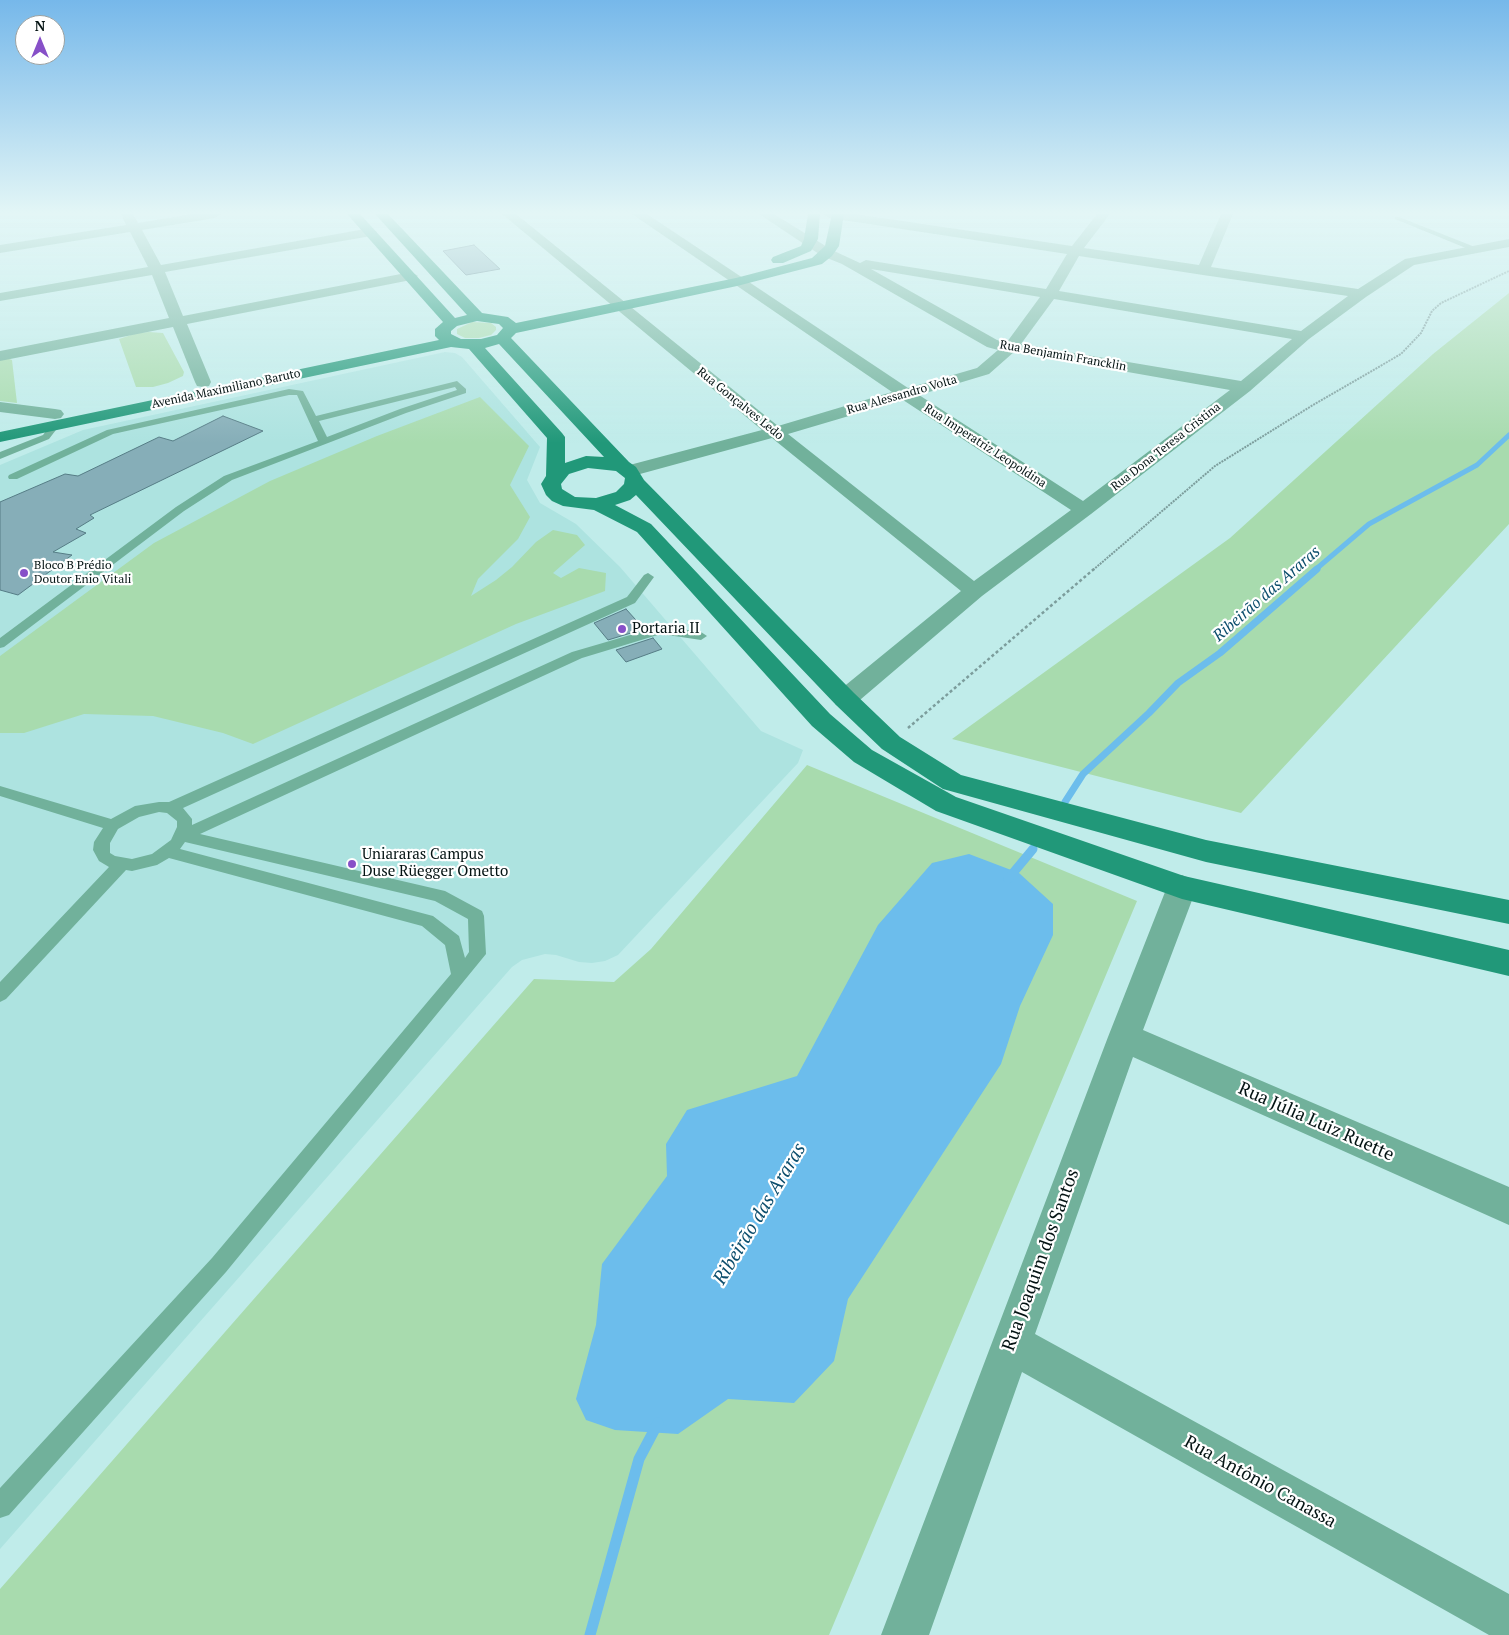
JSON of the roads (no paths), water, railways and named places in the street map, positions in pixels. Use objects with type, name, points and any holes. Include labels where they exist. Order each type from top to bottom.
[{"type":"street","points":[[0,297],[39,290]]},
{"type":"street","points":[[165,290],[203,382]]},
{"type":"street","points":[[0,356],[337,290]]},
{"type":"street","points":[[420,290],[448,332],[474,345],[556,437],[555,476]]},
{"type":"street","points":[[452,290],[477,317]]},
{"type":"street","name":"Rua Gonçalves Ledo","points":[[603,290],[775,432],[974,591]]},
{"type":"street","points":[[474,345],[507,333],[655,290]]},
{"type":"street","points":[[448,332],[477,317],[497,318],[684,290]]},
{"type":"street","name":"Rua Imperatriz Leopoldina","points":[[750,290],[1084,510]]},
{"type":"street","name":"Rua Benjamin Francklin","points":[[899,290],[993,344],[1244,387]]},
{"type":"street","points":[[1027,290],[1304,336]]},
{"type":"street","name":"Rua Alessandro Volta","points":[[628,473],[983,371],[1011,347],[1052,290]]},
{"type":"street","points":[[1335,290],[1361,294]]},
{"type":"street","name":"Rua Dona Teresa Cristina","points":[[845,699],[974,591],[1084,510],[1244,387],[1304,336],[1367,290]]},
{"type":"street","points":[[497,318],[507,322],[507,333],[628,473],[845,699],[891,743],[952,782],[1206,851],[1509,912]]},
{"type":"street","name":"Avenida Maximiliano Baruto","points":[[0,437],[55,420],[203,382],[448,332]]},
{"type":"street","name":"Avenida Maximiliano Baruto","points":[[0,426],[55,420],[448,332]]},
{"type":"street","points":[[0,407],[55,420]]},
{"type":"street","points":[[586,462],[599,462],[628,473],[630,490],[623,496],[598,504],[583,504],[559,497],[552,491],[551,484],[555,476],[562,470],[586,462]]},
{"type":"street","points":[[598,504],[644,528],[821,720],[863,756],[946,804],[1182,887],[1509,963]]},
{"type":"street","name":"Rua Joaquim dos Santos","points":[[905,1635],[1010,1343],[1182,887]]},
{"type":"street","name":"Rua Júlia Luiz Ruette","points":[[1124,1038],[1509,1206]]},
{"type":"street","name":"Rua Antônio Canassa","points":[[1010,1343],[1509,1620]]},
{"type":"lane","points":[[0,644],[180,509],[228,478],[463,391],[457,384],[312,420]]},
{"type":"lane","points":[[428,390],[438,400]]},
{"type":"lane","points":[[13,477],[110,432],[289,392],[300,393],[324,442]]},
{"type":"lane","points":[[393,400],[403,412]]},
{"type":"lane","points":[[0,457],[46,437],[55,420]]},
{"type":"lane","points":[[0,457],[29,470]]},
{"type":"lane","points":[[170,808],[178,812],[184,819],[185,827],[182,836],[168,852],[145,863],[121,865],[111,862],[104,857],[101,850],[102,842],[113,825],[123,818],[147,808],[170,808],[631,600],[648,577]]},
{"type":"lane","points":[[182,836],[577,655],[661,630],[701,636]]},
{"type":"lane","points":[[0,791],[113,825]]},
{"type":"lane","points":[[0,1506],[219,1265],[478,954],[476,916],[439,896],[182,836]]},
{"type":"lane","points":[[168,852],[427,921],[452,942],[460,975]]},
{"type":"lane","points":[[0,994],[121,865]]},
{"type":"water","points":[[969,854],[1019,873],[1053,904],[1053,935],[1020,1006],[1001,1064],[848,1299],[834,1361],[794,1403],[728,1399],[678,1434],[615,1430],[586,1420],[576,1399],[596,1325],[602,1264],[667,1176],[666,1144],[687,1110],[797,1076],[878,925],[932,863]]},
{"type":"waterway","name":"Ribeirão das Araras","points":[[1315,570],[1369,524],[1477,465],[1509,435]]},
{"type":"waterway","name":"Ribeirão das Araras","points":[[1065,802],[1083,774],[1149,713],[1178,683],[1220,653],[1317,569]]},
{"type":"waterway","name":"Ribeirão das Araras","points":[[1008,879],[1033,849]]},
{"type":"waterway","name":"Ribeirão das Araras","points":[[590,1635],[639,1459],[658,1423]]},
{"type":"place","name":"Bloco B Prédio Doutor Enio Vitali","points":[[24,573]]},
{"type":"place","name":"Portaria II","points":[[622,629]]},
{"type":"place","name":"Uniararas Campus Duse Rüegger Ometto","points":[[352,864]]}]
